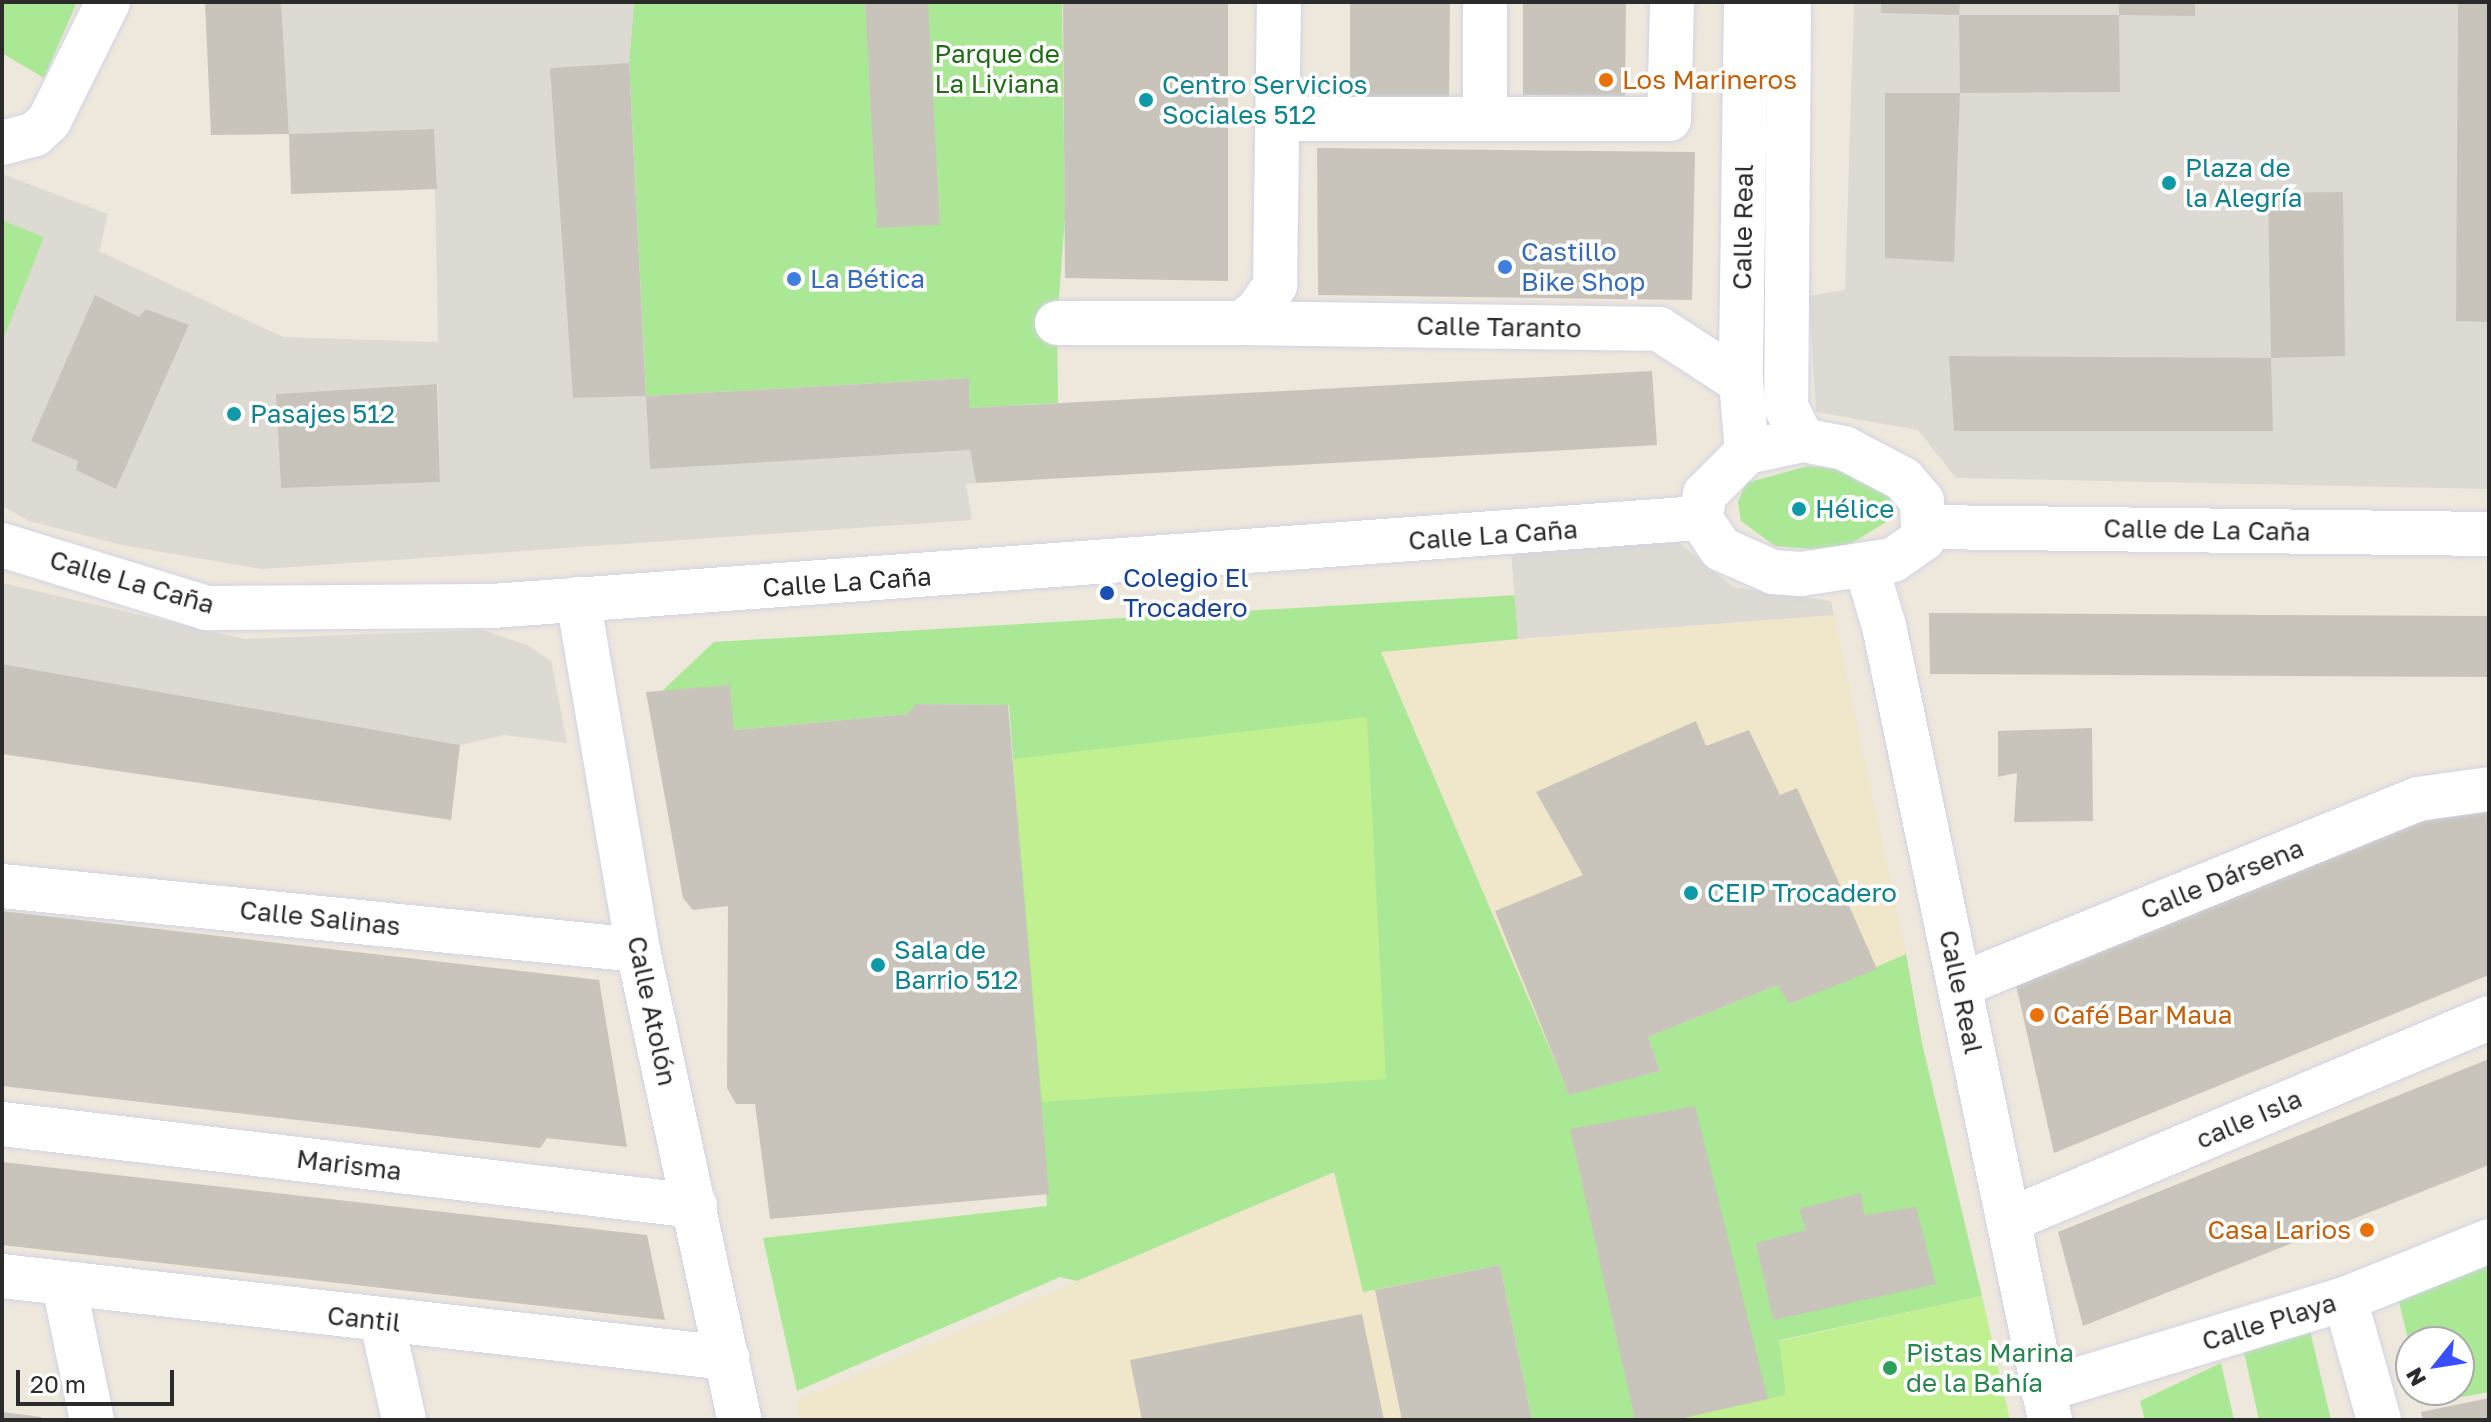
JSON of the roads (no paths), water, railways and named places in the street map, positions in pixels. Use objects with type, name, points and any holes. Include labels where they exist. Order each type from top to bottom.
[{"type":"street","points":[[5,138],[35,134],[49,121],[108,2]]},
{"type":"street","points":[[1242,323],[1275,285],[1279,2]]},
{"type":"street","points":[[1485,2],[1485,117]]},
{"type":"street","points":[[1278,119],[1669,119],[1672,2]]},
{"type":"street","name":"Calle Real","points":[[1746,2],[1741,382],[1747,452]]},
{"type":"street","name":"Calle Real","points":[[1789,2],[1786,407],[1803,440]]},
{"type":"street","name":"Calle Taranto","points":[[1057,323],[1659,329],[1741,382]]},
{"type":"street","points":[[1803,440],[1844,448],[1903,479],[1922,501],[1926,527],[1923,539],[1911,549],[1866,566],[1773,572],[1721,549],[1700,518],[1705,494],[1747,452],[1803,440]]},
{"type":"street","name":"Calle La Caña","points":[[2,545],[207,608],[492,606],[1700,518]]},
{"type":"street","name":"Calle de La Caña","points":[[1926,527],[2489,534]]},
{"type":"street","name":"Calle Real","points":[[1866,566],[1884,626],[2046,1405]]},
{"type":"street","name":"Calle Atolón","points":[[578,599],[638,950],[740,1420]]},
{"type":"street","name":"Calle Dársena","points":[[1960,985],[2418,799],[2489,789]]},
{"type":"street","name":"Calle Salinas","points":[[2,886],[638,950]]},
{"type":"street","name":"calle Isla","points":[[2009,1220],[2489,1018]]},
{"type":"street","name":"Marisma","points":[[2,1124],[695,1206]]},
{"type":"street","name":"Calle Playa","points":[[2046,1405],[2345,1299],[2489,1241]]},
{"type":"street","name":"Cantil","points":[[2,1276],[382,1322],[727,1358]]},
{"type":"street","points":[[64,1285],[92,1420]]},
{"type":"street","points":[[2345,1299],[2379,1420]]},
{"type":"street","points":[[382,1322],[404,1420]]},
{"type":"place","name":"Los Marineros","points":[[1606,80]]},
{"type":"place","name":"Centro Servicios Sociales 512","points":[[1146,100]]},
{"type":"place","name":"Plaza de la Alegría","points":[[2169,183]]},
{"type":"place","name":"Castillo Bike Shop","points":[[1505,267]]},
{"type":"place","name":"La Bética","points":[[794,279]]},
{"type":"place","name":"Pasajes 512","points":[[234,414]]},
{"type":"place","name":"Hélice","points":[[1799,509]]},
{"type":"place","name":"Colegio El Trocadero","points":[[1107,593]]},
{"type":"place","name":"CEIP Trocadero","points":[[1691,893]]},
{"type":"place","name":"Sala de Barrio 512","points":[[878,965]]},
{"type":"place","name":"Café Bar Maua","points":[[2037,1015]]},
{"type":"place","name":"Casa Larios","points":[[2367,1230]]},
{"type":"place","name":"Pistas Marina de la Bahía","points":[[1890,1368]]},
{"type":"park label","name":"Parque de La Liviana","points":[[997,69]]}]
